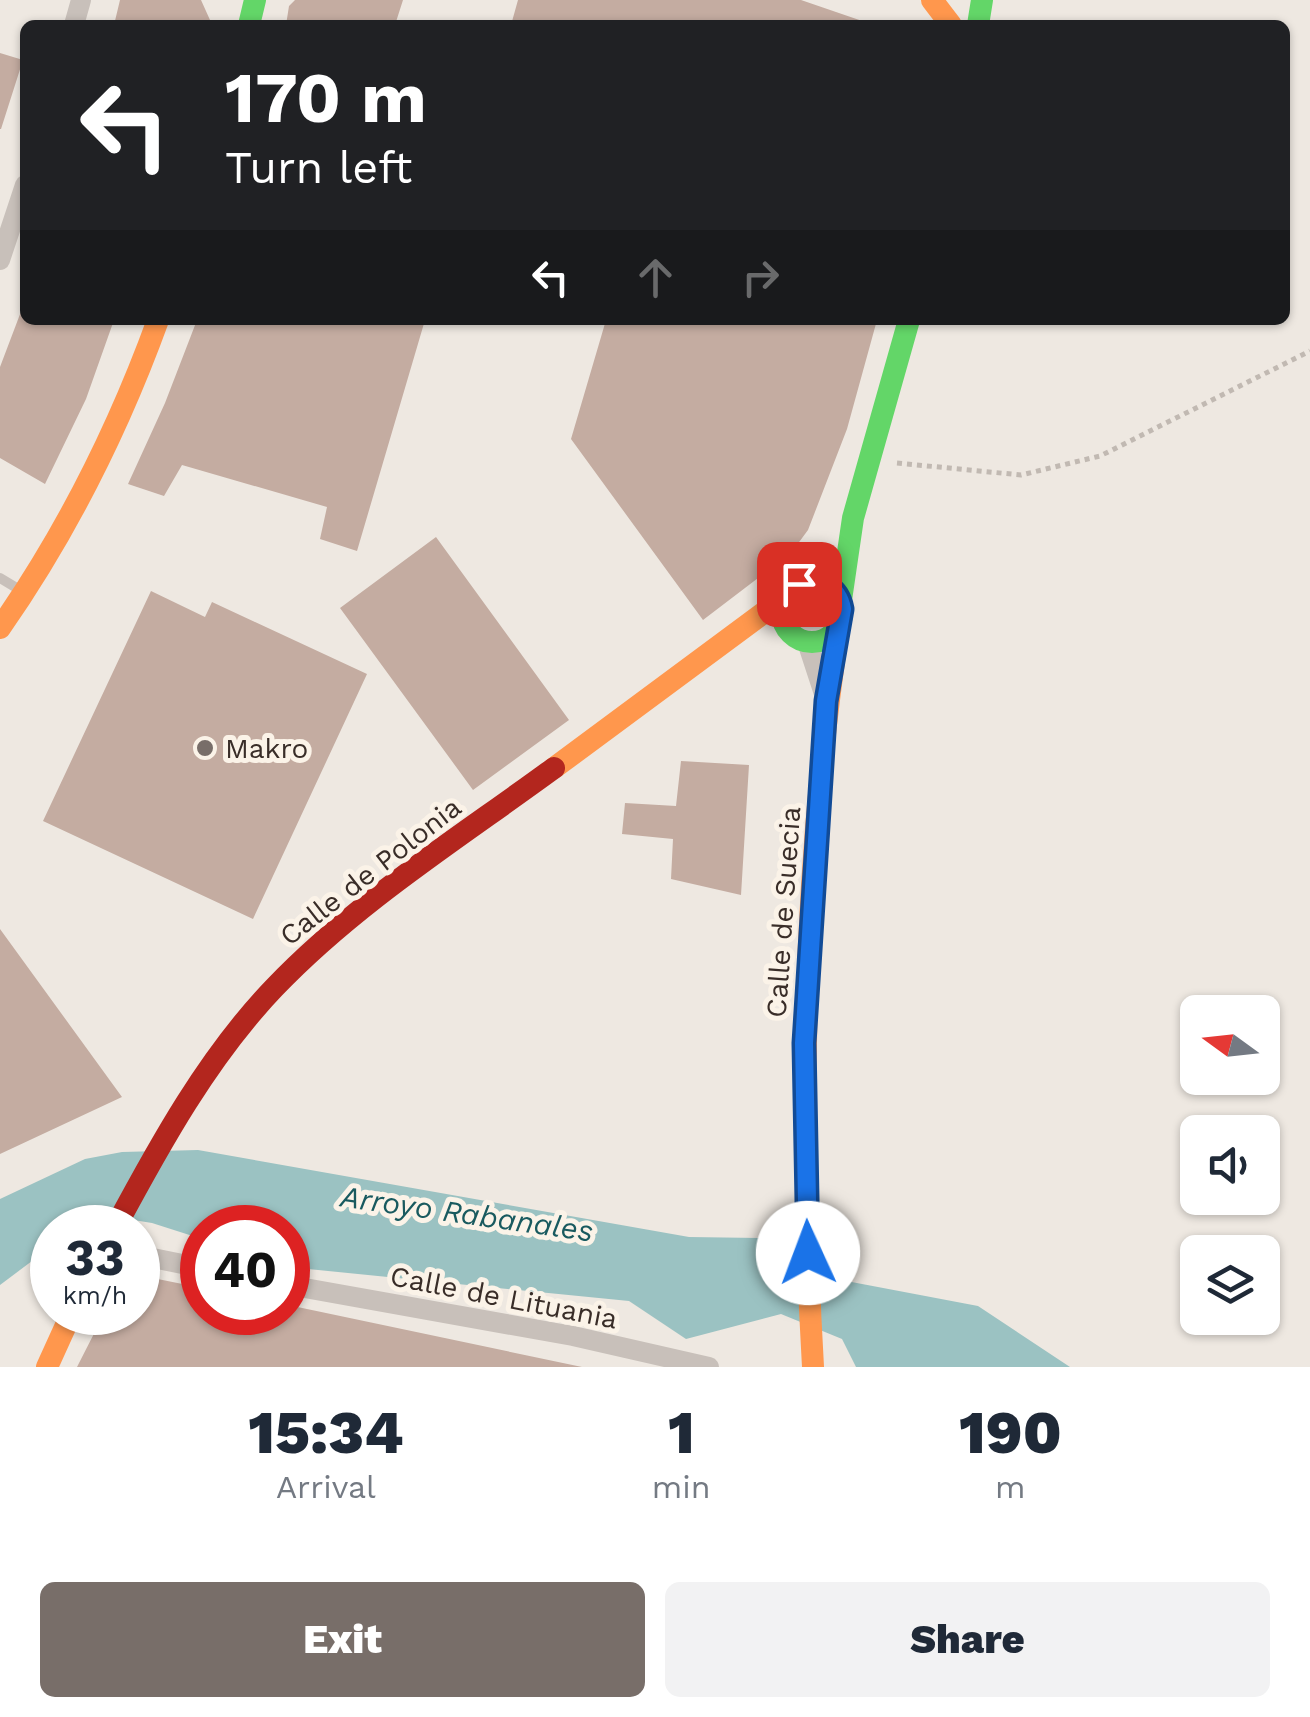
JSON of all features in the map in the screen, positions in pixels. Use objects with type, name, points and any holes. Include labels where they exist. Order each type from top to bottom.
[{"type":"street","points":[[932,0],[947,20]]},
{"type":"street","points":[[0,260],[20,199]]},
{"type":"street","points":[[0,628],[79,503],[137,382],[156,325]]},
{"type":"street","points":[[737,633],[825,640],[839,627],[853,518],[907,325]]},
{"type":"street","points":[[798,637],[782,615],[785,598],[808,581],[853,518]]},
{"type":"street","points":[[808,581],[828,585],[841,600]]},
{"type":"street","name":"Calle de Polonia","points":[[127,1205],[163,1138],[225,1048],[274,988],[332,936],[785,598]]},
{"type":"street","name":"Calle de Suecia","points":[[814,1367],[804,1043],[826,701],[839,627]]},
{"type":"street","name":"Calle de Suecia","points":[[798,637],[826,701]]},
{"type":"street","name":"Calle de Lituania","points":[[310,1288],[573,1336],[709,1367]]},
{"type":"street","points":[[47,1367],[62,1335]]},
{"type":"lane","points":[[0,578],[25,594]]},
{"type":"path","points":[[869,461],[1021,474],[1100,456],[1310,351]]},
{"type":"water","name":"Arroyo Rabanales","points":[[198,1150],[689,1237],[759,1238],[841,1280],[978,1306],[1070,1367],[856,1367],[842,1339],[781,1314],[686,1339],[629,1301],[310,1269],[310,1205],[180,1205],[180,1232],[160,1226],[160,1205],[30,1205],[30,1262],[0,1285],[0,1199],[85,1159],[122,1152]]},
{"type":"building","points":[[120,0],[201,0],[210,20],[115,20]]},
{"type":"building","points":[[295,0],[403,0],[397,20],[287,20],[289,6]]},
{"type":"building","points":[[518,0],[801,0],[859,20],[512,20]]},
{"type":"building","points":[[0,53],[20,59],[20,69],[0,129]]},
{"type":"building","points":[[20,314],[20,325],[112,325],[86,399],[45,484],[0,458],[0,367]]},
{"type":"building","points":[[195,325],[424,325],[357,551],[320,539],[327,507],[182,465],[164,496],[128,484]]},
{"type":"building","points":[[605,325],[876,325],[847,429],[808,530],[791,553],[703,620],[571,439]]},
{"type":"building","points":[[436,537],[569,720],[473,790],[340,608]]},
{"type":"building","name":"Makro","points":[[151,591],[205,617],[212,602],[367,674],[253,919],[43,821]]},
{"type":"building","points":[[681,761],[749,765],[741,895],[671,879],[673,839],[622,834],[625,803],[676,806]]},
{"type":"building","points":[[0,929],[122,1097],[0,1154]]},
{"type":"building","points":[[160,1279],[180,1284],[180,1335],[310,1335],[310,1310],[582,1367],[77,1367],[93,1335],[160,1335]]},
{"type":"traffic: fast","points":[[250,20],[255,0]]},
{"type":"traffic: fast","points":[[979,20],[982,0]]},
{"type":"traffic: fast","points":[[841,600],[853,518],[908,325]]},
{"type":"traffic: fast","points":[[812,582],[834,590],[842,612],[834,634],[812,642],[790,634],[782,612],[790,590],[812,582]]},
{"type":"traffic: slow","points":[[932,0],[947,20]]},
{"type":"traffic: slow","points":[[0,628],[89,479],[156,325]]},
{"type":"traffic: slow","points":[[554,768],[785,597]]},
{"type":"traffic: slow","points":[[813,1367],[806,1182],[807,996],[817,811],[839,627]]},
{"type":"traffic: slow","points":[[47,1367],[62,1335]]},
{"type":"traffic: jam","points":[[128,1205],[207,1072],[274,988],[373,899],[554,768]]},
{"type":"place","name":"Makro","points":[[205,748]]},
{"type":"route","points":[[799,584],[808,581],[828,585],[841,600],[842,609],[826,701],[804,1043],[808,1253]]}]
